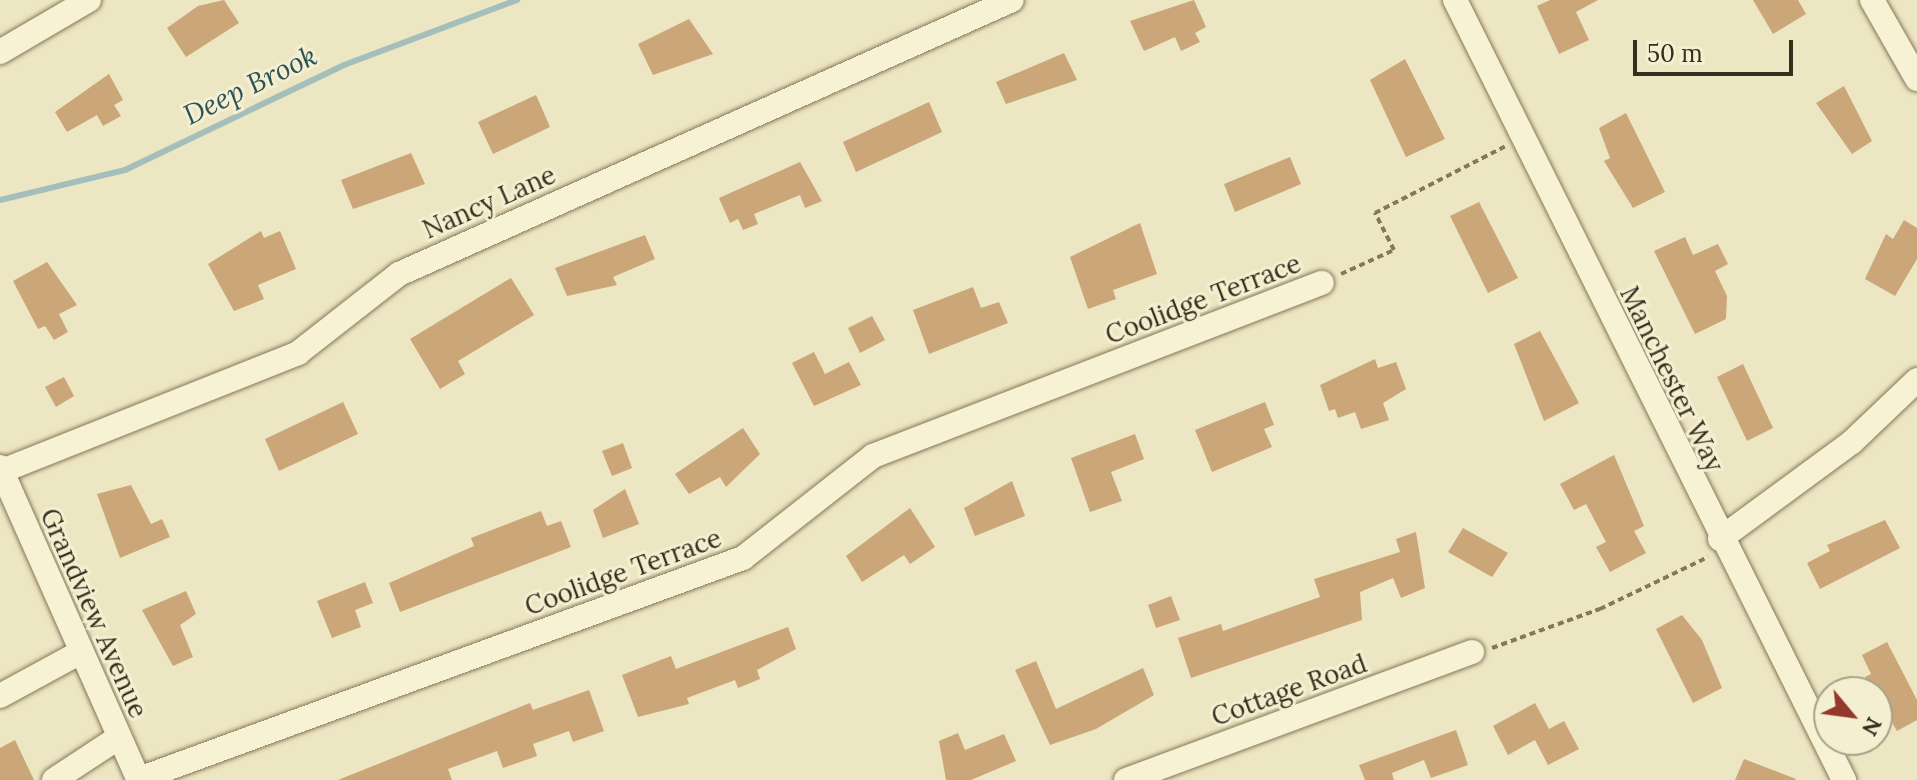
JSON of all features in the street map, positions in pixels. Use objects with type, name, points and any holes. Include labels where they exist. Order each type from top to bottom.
[{"type":"street","points":[[0,52],[89,0]]},
{"type":"street","name":"Nancy Lane","points":[[1,469],[298,353],[399,274],[1012,0]]},
{"type":"street","name":"Manchester Way","points":[[1455,0],[1722,544],[1844,780]]},
{"type":"street","points":[[1872,0],[1917,79]]},
{"type":"street","name":"Coolidge Terrace","points":[[139,780],[743,558],[873,456],[1322,283]]},
{"type":"street","points":[[1722,544],[1852,442],[1917,380]]},
{"type":"street","name":"Grandview Avenue","points":[[1,469],[79,653],[139,780]]},
{"type":"street","name":"Cottage Road","points":[[1126,780],[1472,652]]},
{"type":"street","points":[[0,696],[79,653]]},
{"type":"street","points":[[54,780],[118,738]]},
{"type":"path","points":[[1322,283],[1394,250],[1375,213],[1523,138]]},
{"type":"path","points":[[1472,652],[1522,642],[1722,544]]},
{"type":"building","points":[[224,0],[239,23],[186,57],[167,28],[198,6]]},
{"type":"building","points":[[1194,0],[1206,27],[1195,33],[1200,42],[1181,51],[1175,37],[1144,51],[1130,21]]},
{"type":"building","points":[[1550,0],[1598,0],[1576,12],[1589,40],[1559,54],[1537,6]]},
{"type":"building","points":[[1753,0],[1798,0],[1806,14],[1773,34]]},
{"type":"building","points":[[689,19],[713,54],[653,75],[638,44]]},
{"type":"building","points":[[1064,53],[1077,80],[1006,104],[996,82]]},
{"type":"building","points":[[1405,59],[1445,139],[1406,157],[1370,80]]},
{"type":"building","points":[[109,74],[123,100],[114,105],[121,116],[103,126],[97,115],[67,132],[55,112]]},
{"type":"building","points":[[1844,86],[1872,141],[1852,154],[1816,103]]},
{"type":"building","points":[[536,95],[550,127],[493,154],[478,122]]},
{"type":"building","points":[[929,102],[942,132],[856,172],[843,142]]},
{"type":"building","points":[[1626,113],[1665,192],[1633,208],[1604,161],[1610,158],[1599,128]]},
{"type":"building","points":[[411,153],[425,184],[353,209],[341,180]]},
{"type":"building","points":[[1290,157],[1301,184],[1235,212],[1224,184]]},
{"type":"building","points":[[800,162],[822,201],[805,208],[800,195],[754,214],[758,224],[743,230],[738,219],[730,223],[719,198]]},
{"type":"building","points":[[1479,202],[1518,278],[1488,293],[1450,216]]},
{"type":"building","points":[[1904,220],[1917,228],[1917,259],[1895,296],[1865,279],[1886,234],[1893,239]]},
{"type":"building","points":[[1140,223],[1157,274],[1113,290],[1116,299],[1088,309],[1070,257]]},
{"type":"building","points":[[261,231],[264,238],[280,231],[296,269],[258,285],[264,299],[234,311],[208,264]]},
{"type":"building","points":[[645,235],[655,259],[613,277],[617,285],[567,296],[555,268]]},
{"type":"building","points":[[1685,237],[1693,255],[1718,244],[1728,264],[1715,271],[1727,296],[1726,319],[1695,334],[1654,251]]},
{"type":"building","points":[[47,262],[77,305],[59,314],[68,332],[54,340],[45,326],[38,329],[13,281]]},
{"type":"building","points":[[511,278],[534,315],[458,361],[465,374],[440,389],[410,339]]},
{"type":"building","points":[[973,287],[981,308],[999,302],[1008,323],[929,354],[913,310]]},
{"type":"building","points":[[872,316],[885,340],[860,353],[848,328]]},
{"type":"building","points":[[1540,331],[1579,403],[1544,421],[1514,344]]},
{"type":"building","points":[[814,352],[825,374],[849,362],[861,385],[814,406],[792,363]]},
{"type":"building","points":[[1375,359],[1378,368],[1396,362],[1406,389],[1383,403],[1389,420],[1361,429],[1355,412],[1338,418],[1335,409],[1329,411],[1320,385]]},
{"type":"building","points":[[1743,364],[1773,428],[1747,441],[1717,377]]},
{"type":"building","points":[[64,377],[74,396],[56,407],[45,387]]},
{"type":"building","points":[[343,402],[358,434],[279,471],[265,439]]},
{"type":"building","points":[[1265,402],[1274,425],[1264,429],[1272,447],[1212,472],[1195,430]]},
{"type":"building","points":[[743,428],[760,454],[726,487],[720,477],[689,494],[675,474]]},
{"type":"building","points":[[1135,434],[1144,459],[1111,472],[1122,501],[1090,512],[1071,458]]},
{"type":"building","points":[[623,443],[632,468],[612,476],[602,451]]},
{"type":"building","points":[[1614,455],[1644,526],[1634,531],[1646,553],[1610,572],[1596,547],[1606,542],[1586,504],[1574,510],[1560,484]]},
{"type":"building","points":[[1012,481],[1025,516],[975,536],[964,508]]},
{"type":"building","points":[[131,485],[151,524],[162,519],[170,537],[120,558],[97,494]]},
{"type":"building","points":[[625,489],[639,524],[603,538],[593,510]]},
{"type":"building","points":[[910,508],[935,547],[910,564],[904,555],[862,582],[846,556]]},
{"type":"building","points":[[541,511],[547,526],[561,521],[571,547],[400,612],[389,583],[474,546],[471,538]]},
{"type":"building","points":[[1885,520],[1900,548],[1820,589],[1807,563],[1830,551],[1827,545]]},
{"type":"building","points":[[1463,528],[1508,553],[1492,577],[1448,552]]},
{"type":"building","points":[[1416,532],[1425,588],[1401,598],[1393,578],[1360,592],[1362,620],[1191,678],[1178,638],[1221,624],[1223,631],[1320,597],[1314,579],[1400,552],[1396,539]]},
{"type":"building","points":[[365,582],[373,603],[355,610],[361,627],[332,638],[317,601]]},
{"type":"building","points":[[186,591],[196,614],[180,625],[193,657],[173,666],[142,610]]},
{"type":"building","points":[[1171,596],[1180,620],[1156,628],[1148,605]]},
{"type":"building","points":[[1682,615],[1702,640],[1722,688],[1693,703],[1656,629]]},
{"type":"building","points":[[788,627],[796,649],[757,670],[760,679],[738,688],[735,680],[687,698],[689,704],[638,717],[622,675],[671,656],[676,669]]},
{"type":"building","points":[[1887,642],[1917,700],[1917,720],[1897,731],[1893,724],[1893,676],[1867,676],[1871,674],[1862,655]]},
{"type":"building","points":[[1036,661],[1056,709],[1143,668],[1154,695],[1096,729],[1050,745],[1015,670]]},
{"type":"building","points":[[589,690],[604,731],[573,742],[569,731],[533,744],[537,756],[503,768],[497,751],[448,769],[452,780],[338,780],[530,703],[533,710]]},
{"type":"building","points":[[1535,703],[1549,729],[1564,721],[1579,749],[1548,765],[1535,740],[1508,755],[1493,726]]},
{"type":"building","points":[[1456,730],[1468,765],[1431,778],[1424,760],[1392,773],[1394,780],[1365,780],[1359,765]]},
{"type":"building","points":[[958,733],[965,750],[1004,734],[1016,761],[971,780],[946,780],[939,741]]},
{"type":"building","points":[[15,740],[34,780],[0,780],[0,748]]},
{"type":"building","points":[[1744,759],[1796,779],[1735,780]]},
{"type":"waterway","name":"Deep Brook","points":[[0,200],[125,170],[344,65],[517,0]]}]
